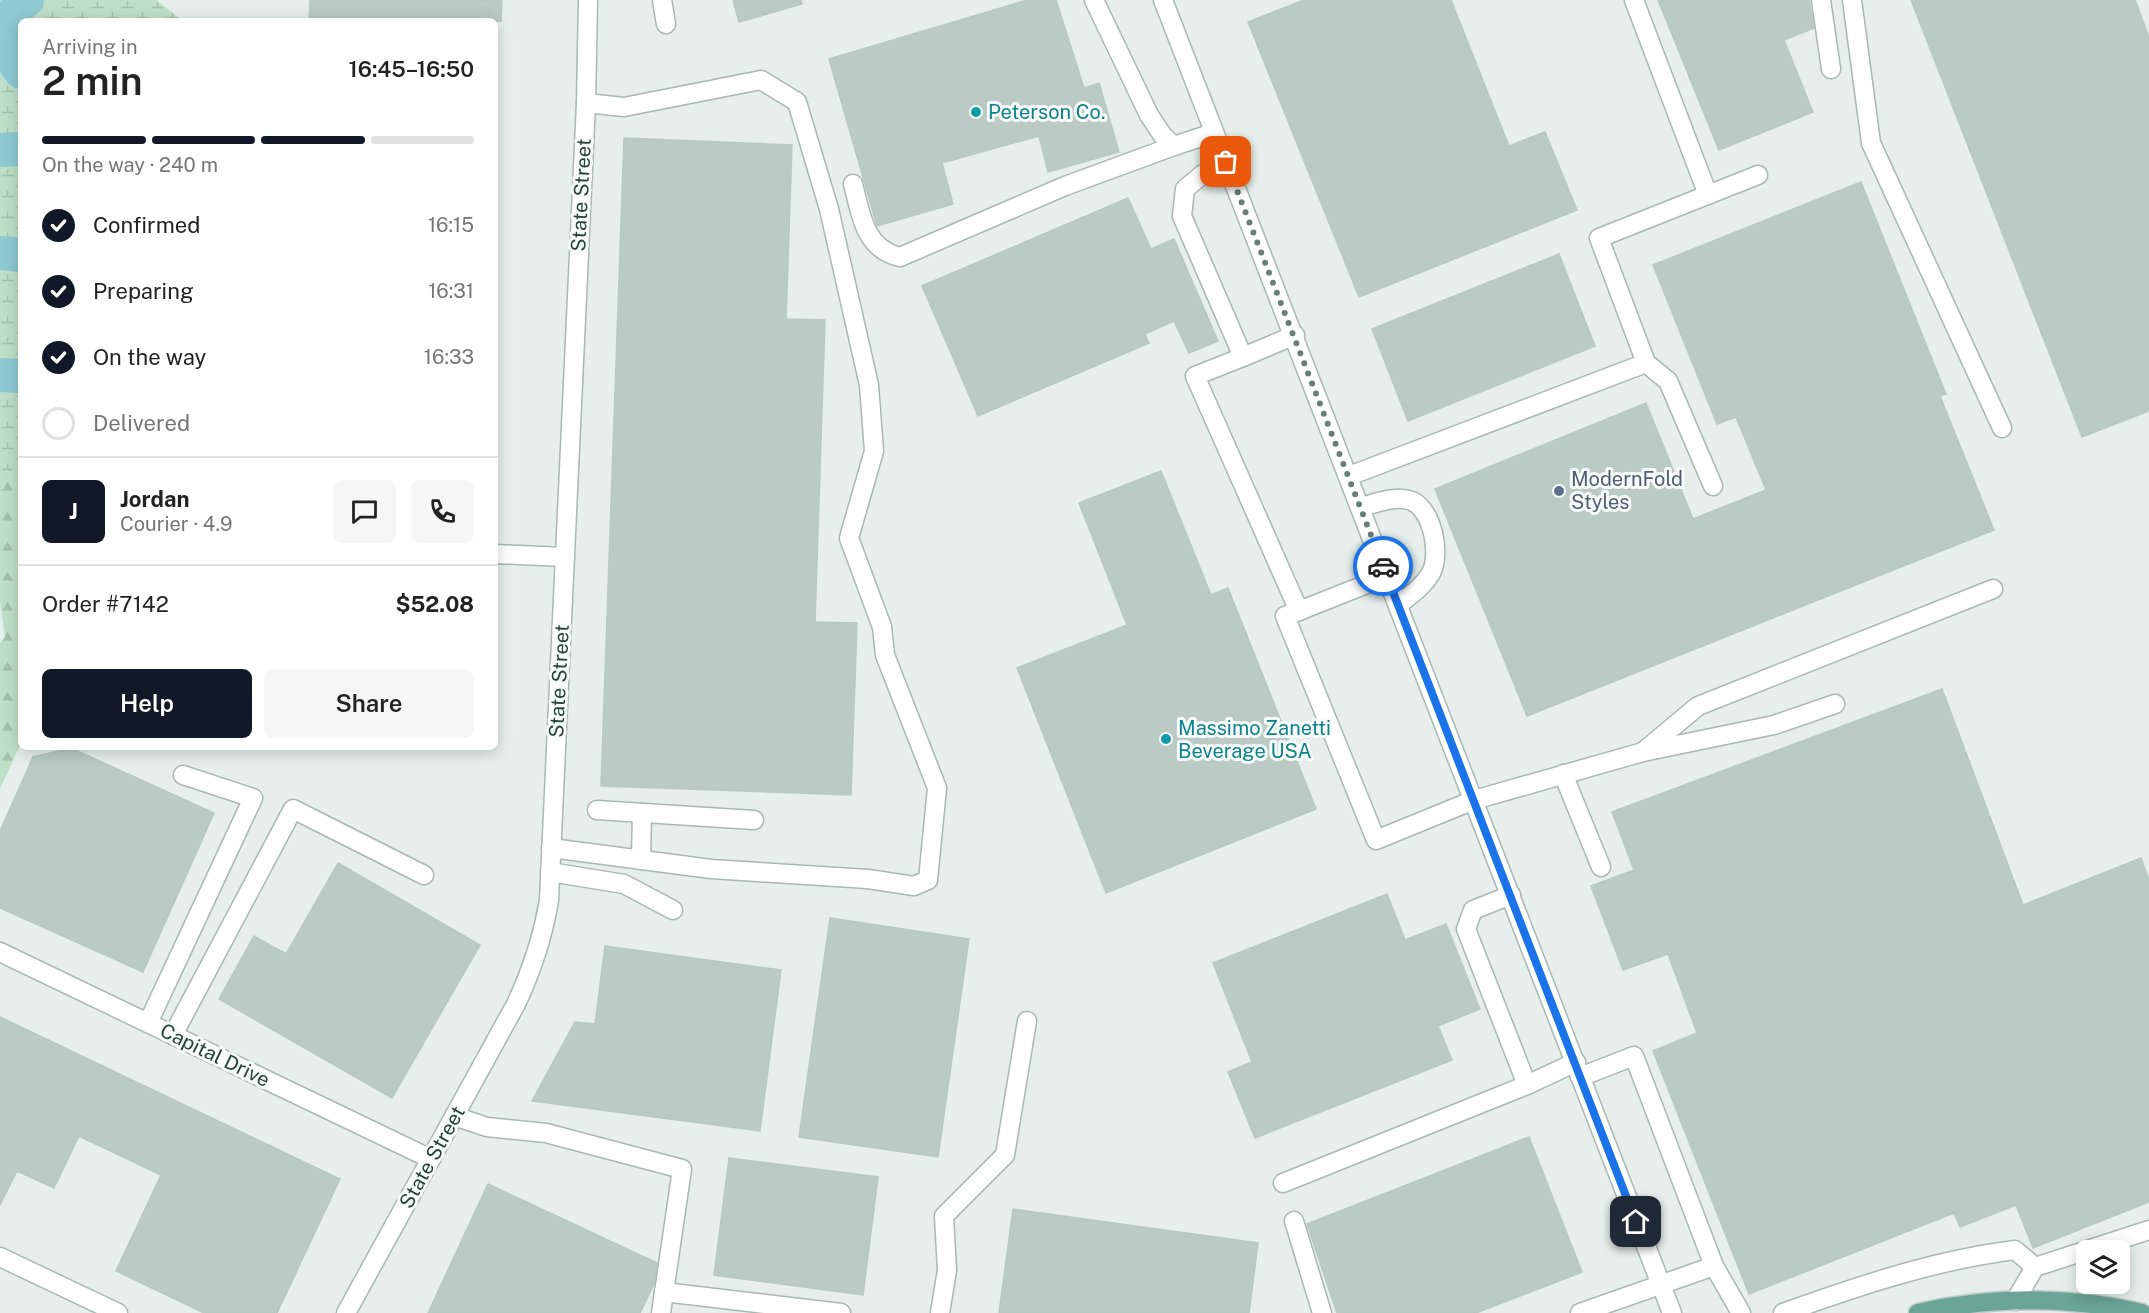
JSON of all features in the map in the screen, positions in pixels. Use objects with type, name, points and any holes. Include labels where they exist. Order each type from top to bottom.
[{"type":"main road","points":[[1918,1313],[2015,1301],[2074,1301],[2142,1313]]},
{"type":"street","name":"State Street","points":[[346,1313],[516,1005],[532,970],[543,933],[550,872],[586,103],[588,0]]},
{"type":"street","points":[[662,0],[666,24]]},
{"type":"street","points":[[1094,0],[1149,115],[1163,136],[1174,146]]},
{"type":"street","points":[[1634,0],[1708,195]]},
{"type":"street","points":[[1821,0],[1831,69]]},
{"type":"street","points":[[1852,0],[1871,143],[2002,428]]},
{"type":"street","points":[[1167,1],[1213,133],[1295,335],[1672,1313]]},
{"type":"street","points":[[551,848],[711,868],[868,879],[914,886],[928,880],[937,788],[885,655],[882,627],[849,538],[874,451],[868,386],[829,209],[797,102],[761,80],[624,106],[586,103]]},
{"type":"street","points":[[853,184],[869,237],[882,251],[900,257],[1065,186],[1213,133]]},
{"type":"street","points":[[1226,162],[1203,174],[1185,189],[1182,216],[1243,357]]},
{"type":"street","points":[[1713,486],[1668,381],[1646,363],[1599,238],[1758,175]]},
{"type":"street","points":[[1295,335],[1195,376],[1299,610]]},
{"type":"street","points":[[1349,476],[1646,363]]},
{"type":"street","points":[[1361,507],[1401,499],[1413,502],[1426,516],[1435,552],[1432,571],[1422,586],[1398,605]]},
{"type":"street","points":[[498,554],[565,557]]},
{"type":"street","points":[[1387,576],[1285,616],[1376,840],[1474,800],[1643,752],[1774,725],[1835,704]]},
{"type":"street","points":[[1643,752],[1698,706],[1993,589]]},
{"type":"street","points":[[1563,774],[1601,867]]},
{"type":"street","points":[[148,1023],[254,798],[183,775]]},
{"type":"street","points":[[173,1035],[293,809],[424,875]]},
{"type":"street","points":[[597,810],[754,820]]},
{"type":"street","points":[[641,860],[642,813]]},
{"type":"street","points":[[550,872],[624,884],[673,910]]},
{"type":"street","points":[[1511,895],[1473,910],[1466,929],[1527,1085]]},
{"type":"street","name":"Capital Drive","points":[[0,952],[431,1159]]},
{"type":"street","points":[[940,1313],[947,1270],[944,1216],[1005,1155],[1027,1021]]},
{"type":"street","points":[[1283,1183],[1527,1085],[1634,1056],[1714,1266],[1741,1313]]},
{"type":"street","points":[[454,1116],[487,1127],[546,1133],[682,1169],[661,1313]]},
{"type":"street","points":[[1294,1221],[1322,1313]]},
{"type":"street","points":[[2015,1301],[2035,1267],[2149,1230]]},
{"type":"street","points":[[1782,1313],[1854,1288],[1965,1256],[2015,1250],[2035,1267]]},
{"type":"street","points":[[0,1257],[118,1313]]},
{"type":"street","points":[[1580,1313],[1714,1266]]},
{"type":"street","points":[[664,1292],[841,1313]]},
{"type":"green space","points":[[0,0],[156,0],[179,18],[18,18],[18,463],[0,495]]},
{"type":"green space","points":[[18,463],[18,750],[0,789],[0,643],[5,637],[0,603],[0,495]]},
{"type":"building","points":[[310,0],[502,0],[501,21],[498,21],[498,18],[309,18]]},
{"type":"building","points":[[733,0],[801,0],[802,4],[739,22]]},
{"type":"building","name":"Peterson Co.","points":[[1027,0],[1056,0],[1084,88],[1099,83],[1119,152],[1048,172],[1039,136],[942,163],[953,204],[877,226],[829,59]]},
{"type":"building","points":[[1304,0],[1451,0],[1509,146],[1545,132],[1577,210],[1359,297],[1248,22]]},
{"type":"building","points":[[1658,0],[1809,0],[1814,28],[1784,40],[1813,112],[1719,150]]},
{"type":"building","points":[[1911,0],[2135,0],[2149,37],[2149,411],[2082,437]]},
{"type":"building","points":[[624,138],[792,145],[786,319],[825,320],[815,622],[857,623],[851,795],[601,786]]},
{"type":"building","points":[[1861,182],[1946,394],[1940,396],[1994,530],[1527,716],[1435,489],[1646,403],[1693,519],[1766,490],[1736,417],[1717,424],[1653,265]]},
{"type":"building","points":[[1128,198],[1151,249],[1174,239],[1218,341],[1189,353],[1174,321],[1145,334],[1149,343],[978,416],[922,286]]},
{"type":"building","points":[[1559,254],[1595,346],[1408,421],[1372,329]]},
{"type":"building","name":"Massimo Zanetti Beverage USA","points":[[1161,471],[1211,595],[1228,588],[1316,809],[1106,893],[1017,668],[1127,625],[1079,503]]},
{"type":"building","points":[[1942,689],[2023,905],[2141,858],[2149,880],[2149,1202],[2033,1248],[2016,1205],[1960,1227],[1954,1213],[1749,1294],[1653,1051],[1697,1033],[1668,954],[1623,970],[1591,886],[1634,870],[1612,812]]},
{"type":"building","points":[[63,750],[75,750],[214,813],[143,972],[0,908],[0,831],[33,757]]},
{"type":"building","points":[[338,863],[480,945],[392,1098],[219,999],[254,936],[286,954]]},
{"type":"building","points":[[1387,894],[1405,940],[1446,924],[1480,1009],[1438,1026],[1452,1060],[1255,1138],[1228,1072],[1252,1062],[1213,963]]},
{"type":"building","points":[[830,918],[969,939],[938,1157],[799,1137]]},
{"type":"building","points":[[605,946],[781,970],[760,1131],[532,1101],[575,1022],[595,1024]]},
{"type":"building","points":[[0,1017],[340,1179],[277,1313],[204,1313],[116,1271],[161,1175],[79,1136],[54,1188],[17,1171],[0,1205]]},
{"type":"building","points":[[1529,1137],[1582,1272],[1476,1313],[1337,1313],[1307,1224]]},
{"type":"building","points":[[729,1158],[878,1177],[863,1295],[714,1275]]},
{"type":"building","points":[[488,1184],[657,1263],[654,1284],[640,1313],[428,1313]]},
{"type":"building","points":[[1013,1209],[1258,1243],[1249,1313],[999,1313]]},
{"type":"waterway","points":[[18,68],[10,54],[7,34],[12,15],[27,0]]},
{"type":"waterway","points":[[0,150],[18,149]]},
{"type":"waterway","points":[[0,253],[18,255]]},
{"type":"waterway","points":[[0,375],[18,376]]},
{"type":"way so far","points":[[1226,162],[1356,491],[1383,566]]},
{"type":"place","name":"Peterson Co.","points":[[976,112]]},
{"type":"place","name":"ModernFold Styles","points":[[1559,491]]},
{"type":"place","name":"Massimo Zanetti Beverage USA","points":[[1166,739]]},
{"type":"route","points":[[1383,566],[1636,1222]]}]
